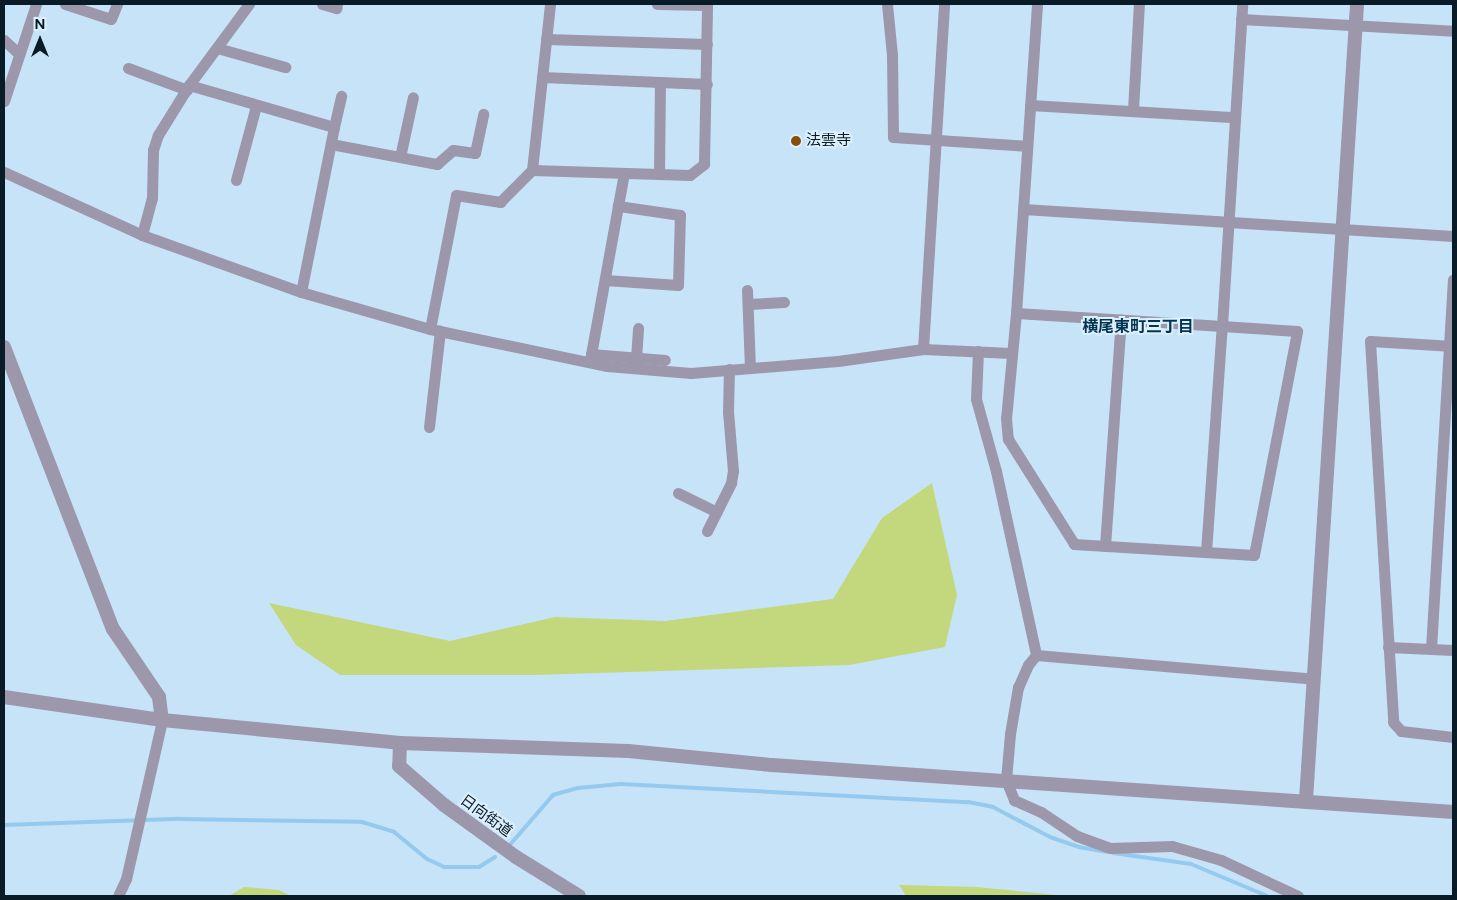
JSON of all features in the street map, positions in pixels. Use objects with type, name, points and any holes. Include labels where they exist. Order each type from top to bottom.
[{"type":"street","points":[[4,101],[18,53],[36,4]]},
{"type":"street","points":[[65,4],[110,19],[117,4]]},
{"type":"street","points":[[142,236],[152,198],[153,150],[158,134],[188,87],[249,4]]},
{"type":"street","points":[[322,4],[336,8],[337,4]]},
{"type":"street","points":[[429,428],[435,330],[456,195],[500,202],[532,170],[550,4]]},
{"type":"street","points":[[532,170],[690,175],[704,164],[707,4],[657,4]]},
{"type":"street","points":[[887,4],[892,54],[893,138],[1027,146]]},
{"type":"street","points":[[923,349],[944,4]]},
{"type":"street","points":[[1016,313],[1297,331],[1254,555],[1074,544],[1008,439],[1006,418],[1016,313],[1037,4]]},
{"type":"street","points":[[1133,110],[1139,4]]},
{"type":"street","points":[[1206,552],[1242,4]]},
{"type":"street","points":[[1306,800],[1357,4]]},
{"type":"street","points":[[1242,19],[1453,31]]},
{"type":"street","points":[[546,39],[707,44]]},
{"type":"street","points":[[4,40],[18,53]]},
{"type":"street","points":[[217,48],[285,67]]},
{"type":"street","points":[[128,68],[188,87],[334,127]]},
{"type":"street","points":[[542,78],[707,84]]},
{"type":"street","points":[[659,174],[660,82]]},
{"type":"street","points":[[301,292],[330,144],[342,96]]},
{"type":"street","points":[[400,157],[413,97]]},
{"type":"street","points":[[1030,105],[1235,116]]},
{"type":"street","points":[[236,180],[256,106]]},
{"type":"street","points":[[330,144],[437,164],[453,150],[475,153],[483,114]]},
{"type":"street","points":[[4,172],[142,236],[301,292],[435,330],[591,357],[665,360]]},
{"type":"street","points":[[591,357],[624,173]]},
{"type":"street","points":[[605,280],[678,285],[680,215],[618,206]]},
{"type":"street","points":[[1023,209],[1453,236]]},
{"type":"street","points":[[1431,649],[1453,280]]},
{"type":"street","points":[[747,290],[750,368]]},
{"type":"street","points":[[748,304],[784,302]]},
{"type":"street","points":[[1105,546],[1122,320]]},
{"type":"street","points":[[636,358],[638,328]]},
{"type":"street","points":[[1450,346],[1370,341],[1393,722],[1401,731],[1453,737]]},
{"type":"street","points":[[4,347],[113,629],[160,697],[162,720],[126,879],[118,896]]},
{"type":"street","points":[[591,357],[627,369],[673,372],[838,361],[923,349],[1012,353]]},
{"type":"street","points":[[978,352],[976,399],[996,471],[1036,655]]},
{"type":"street","points":[[707,531],[731,484],[732,471],[728,412],[730,369]]},
{"type":"street","points":[[678,493],[717,512]]},
{"type":"street","points":[[1388,647],[1453,650]]},
{"type":"street","points":[[1036,655],[1314,679]]},
{"type":"street","points":[[1036,655],[1028,665],[1018,687],[1006,780],[1014,800],[1041,812],[1077,836],[1110,848],[1172,846],[1222,860],[1298,896]]},
{"type":"street","points":[[4,697],[162,720],[400,743],[628,751],[772,765],[1306,800],[1453,812]]},
{"type":"street","name":"日向街道","points":[[400,743],[399,766],[444,805],[516,857],[579,896]]},
{"type":"green space","points":[[932,483],[957,595],[945,647],[849,665],[535,675],[340,675],[296,645],[269,603],[450,641],[555,617],[665,621],[833,599],[882,518]]},
{"type":"green space","points":[[899,885],[976,887],[1068,896],[906,896]]},
{"type":"green space","points":[[244,887],[279,890],[291,896],[229,896]]},
{"type":"waterway","points":[[508,847],[553,795],[578,788],[621,784],[968,802],[993,807],[1050,837],[1079,847],[1106,852]]},
{"type":"waterway","points":[[4,825],[180,819],[362,822],[394,832],[427,859],[444,867],[479,867],[495,857]]},
{"type":"waterway","points":[[1113,853],[1191,864],[1267,896]]},
{"type":"place","name":"法雲寺","points":[[796,141]]},
{"type":"district","name":"横尾東町三丁目","points":[[1138,327]]}]
